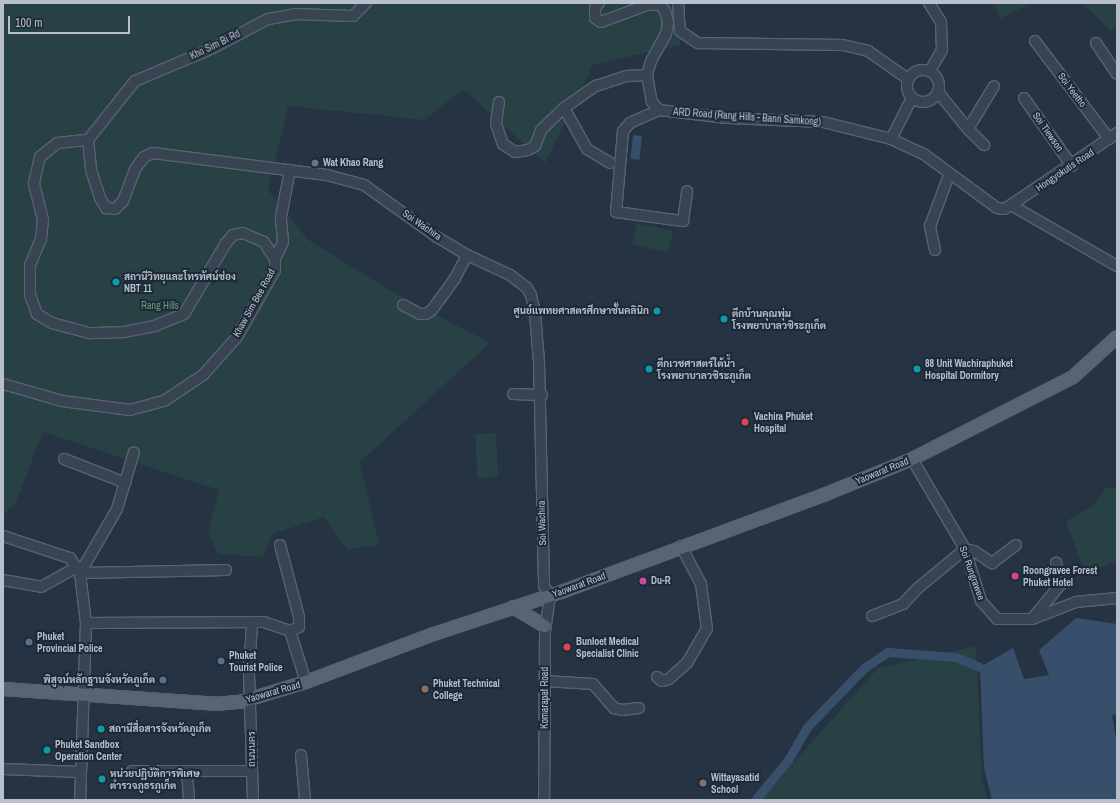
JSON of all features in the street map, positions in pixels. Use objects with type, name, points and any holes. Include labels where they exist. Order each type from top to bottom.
[{"type":"main road","name":"Yaowarat Road","points":[[3,689],[83,697],[215,704],[252,698],[306,682],[513,607],[550,596],[826,494],[912,459],[1073,377],[1116,342]]},
{"type":"main road","points":[[513,607],[546,626]]},
{"type":"street","name":"Kho Sim Bi Rd","points":[[88,140],[135,81],[211,49],[268,19],[295,14],[353,16],[366,3]]},
{"type":"street","name":"ARD Road (Rang Hills - Bann Samkong)","points":[[599,3],[595,8],[595,18],[601,22],[647,5],[658,4],[665,11],[666,34],[651,61],[647,75],[652,102],[659,110],[728,118],[823,122],[891,139],[925,155],[949,175],[997,208],[1011,205]]},
{"type":"street","points":[[678,3],[680,31],[698,43],[843,45],[868,51],[908,79]]},
{"type":"street","points":[[929,3],[941,22],[942,50],[930,72]]},
{"type":"street","name":"Soi Yeetho","points":[[1035,42],[1113,136]]},
{"type":"street","points":[[1096,43],[1117,74]]},
{"type":"street","points":[[938,92],[926,102],[912,98],[907,88],[908,79],[916,71],[930,72],[937,78],[938,92],[968,129],[984,145]]},
{"type":"street","points":[[499,102],[496,124],[503,144],[515,152],[528,150],[535,146],[541,130],[564,108],[596,86],[626,76],[647,75]]},
{"type":"street","points":[[968,129],[994,86]]},
{"type":"street","points":[[891,139],[912,98]]},
{"type":"street","name":"Soi Tiewson","points":[[1024,98],[1072,166]]},
{"type":"street","points":[[564,108],[587,149],[610,163]]},
{"type":"street","points":[[659,110],[630,122],[623,131],[616,212],[683,221],[687,191]]},
{"type":"street","name":"Hongyokutis Road","points":[[1011,205],[1072,166],[1113,136]]},
{"type":"street","name":"Soi Wachira","points":[[88,140],[91,170],[100,198],[106,208],[115,209],[123,201],[135,169],[144,157],[153,153],[327,175],[364,185],[467,255],[510,275],[523,285],[531,295],[542,395],[544,586],[550,596]]},
{"type":"street","name":"Khaw Sim Bee Road","points":[[3,384],[62,401],[130,410],[164,401],[203,375],[237,336],[275,270],[276,258],[264,242],[243,233],[234,235],[226,243],[184,314],[155,326],[125,332],[89,333],[52,323],[37,314],[30,295],[30,265],[41,239],[43,220],[34,183],[40,157],[58,143],[88,140]]},
{"type":"street","points":[[276,258],[283,242],[281,217],[290,170]]},
{"type":"street","points":[[935,250],[930,226],[949,175]]},
{"type":"street","points":[[1011,205],[1117,266]]},
{"type":"street","points":[[403,305],[420,314],[426,314],[432,310],[455,278],[467,255]]},
{"type":"street","points":[[513,394],[542,395]]},
{"type":"street","points":[[79,570],[117,509],[134,452]]},
{"type":"street","points":[[64,459],[126,483]]},
{"type":"street","name":"Soi Rungrawee","points":[[912,459],[965,549],[981,601],[988,611],[997,619],[1032,619],[1076,602],[1117,598]]},
{"type":"street","points":[[3,536],[70,558],[79,570],[86,623],[80,800]]},
{"type":"street","points":[[872,616],[903,604],[918,588],[965,549],[974,551],[992,563],[1016,545]]},
{"type":"street","points":[[86,623],[252,624],[264,622],[290,631],[299,627],[299,617],[280,546]]},
{"type":"street","points":[[656,677],[662,681],[669,679],[687,663],[707,629],[700,584],[682,546]]},
{"type":"street","points":[[1032,619],[1062,584],[1056,563]]},
{"type":"street","points":[[3,580],[41,587],[79,570],[226,570]]},
{"type":"street","name":"Komarapat Road","points":[[544,800],[546,626],[550,596]]},
{"type":"street","name":"ถนนนคร","points":[[252,624],[249,673],[252,698],[253,800]]},
{"type":"street","points":[[290,631],[306,682]]},
{"type":"street","points":[[545,681],[592,684],[614,708],[622,710],[639,708]]},
{"type":"street","points":[[301,755],[305,800]]},
{"type":"street","points":[[3,769],[80,772]]},
{"type":"street","points":[[132,771],[252,771]]},
{"type":"street","points":[[187,771],[189,800]]},
{"type":"green space","name":"Rang Hills","points":[[3,3],[685,3],[680,45],[593,65],[545,163],[463,89],[425,120],[288,106],[268,190],[307,239],[390,290],[490,343],[360,462],[379,545],[347,550],[324,517],[272,534],[263,557],[218,554],[208,533],[219,490],[43,432],[15,504],[3,515]]},
{"type":"green space","points":[[994,3],[1031,3],[1000,19]]},
{"type":"green space","points":[[1083,3],[1117,3],[1117,25],[1111,31]]},
{"type":"green space","points":[[637,223],[673,231],[668,253],[632,244]]},
{"type":"green space","points":[[496,433],[498,477],[477,478],[475,434]]},
{"type":"green space","points":[[1106,488],[1117,488],[1117,562],[1084,572],[1066,521],[1093,506]]},
{"type":"green space","points":[[976,646],[982,780],[988,800],[760,800],[878,668]]},
{"type":"water","points":[[633,135],[642,136],[639,160],[630,159]]},
{"type":"water","points":[[1076,618],[1117,624],[1117,714],[1112,715],[1117,745],[1117,800],[992,800],[984,768],[980,667],[1013,648],[1024,679],[1049,675],[1039,650]]},
{"type":"waterway","points":[[755,800],[788,760],[808,726],[864,668],[888,652],[956,657],[980,667]]},
{"type":"place","name":"Wat Khao Rang","points":[[315,163]]},
{"type":"place","name":"สถานีวิทยุและโทรทัศน์ช่อง NBT 11","points":[[116,282]]},
{"type":"place","name":"ศูนย์แพทยศาสตรศึกษาชั้นคลินิก","points":[[657,311]]},
{"type":"place","name":"ตึกบ้านคุณพุ่ม โรงพยาบาลวชิระภูเก็ต","points":[[724,319]]},
{"type":"place","name":"ตึกเวชศาสตร์ใต้น้ำ โรงพยาบาลวชิระภูเก็ต","points":[[649,369]]},
{"type":"place","name":"88 Unit Wachiraphuket Hospital Dormitory","points":[[917,369]]},
{"type":"place","name":"Vachira Phuket Hospital","points":[[745,422]]},
{"type":"place","name":"Roongravee Forest Phuket Hotel","points":[[1015,576]]},
{"type":"place","name":"Du-R","points":[[643,581]]},
{"type":"place","name":"Phuket Provincial Police","points":[[29,642]]},
{"type":"place","name":"Bunloet Medical Specialist Clinic","points":[[567,647]]},
{"type":"place","name":"Phuket Tourist Police","points":[[221,661]]},
{"type":"place","name":"พิสูจน์หลักฐานจังหวัดภูเก็ต","points":[[163,680]]},
{"type":"place","name":"Phuket Technical College","points":[[425,689]]},
{"type":"place","name":"สถานีสื่อสารจังหวัดภูเก็ต","points":[[101,729]]},
{"type":"place","name":"Phuket Sandbox Operation Center","points":[[47,750]]},
{"type":"place","name":"หน่วยปฏิบัติการพิเศษ ตำรวจภูธรภูเก็ต","points":[[102,779]]},
{"type":"place","name":"Wittayasatid School","points":[[703,783]]}]
